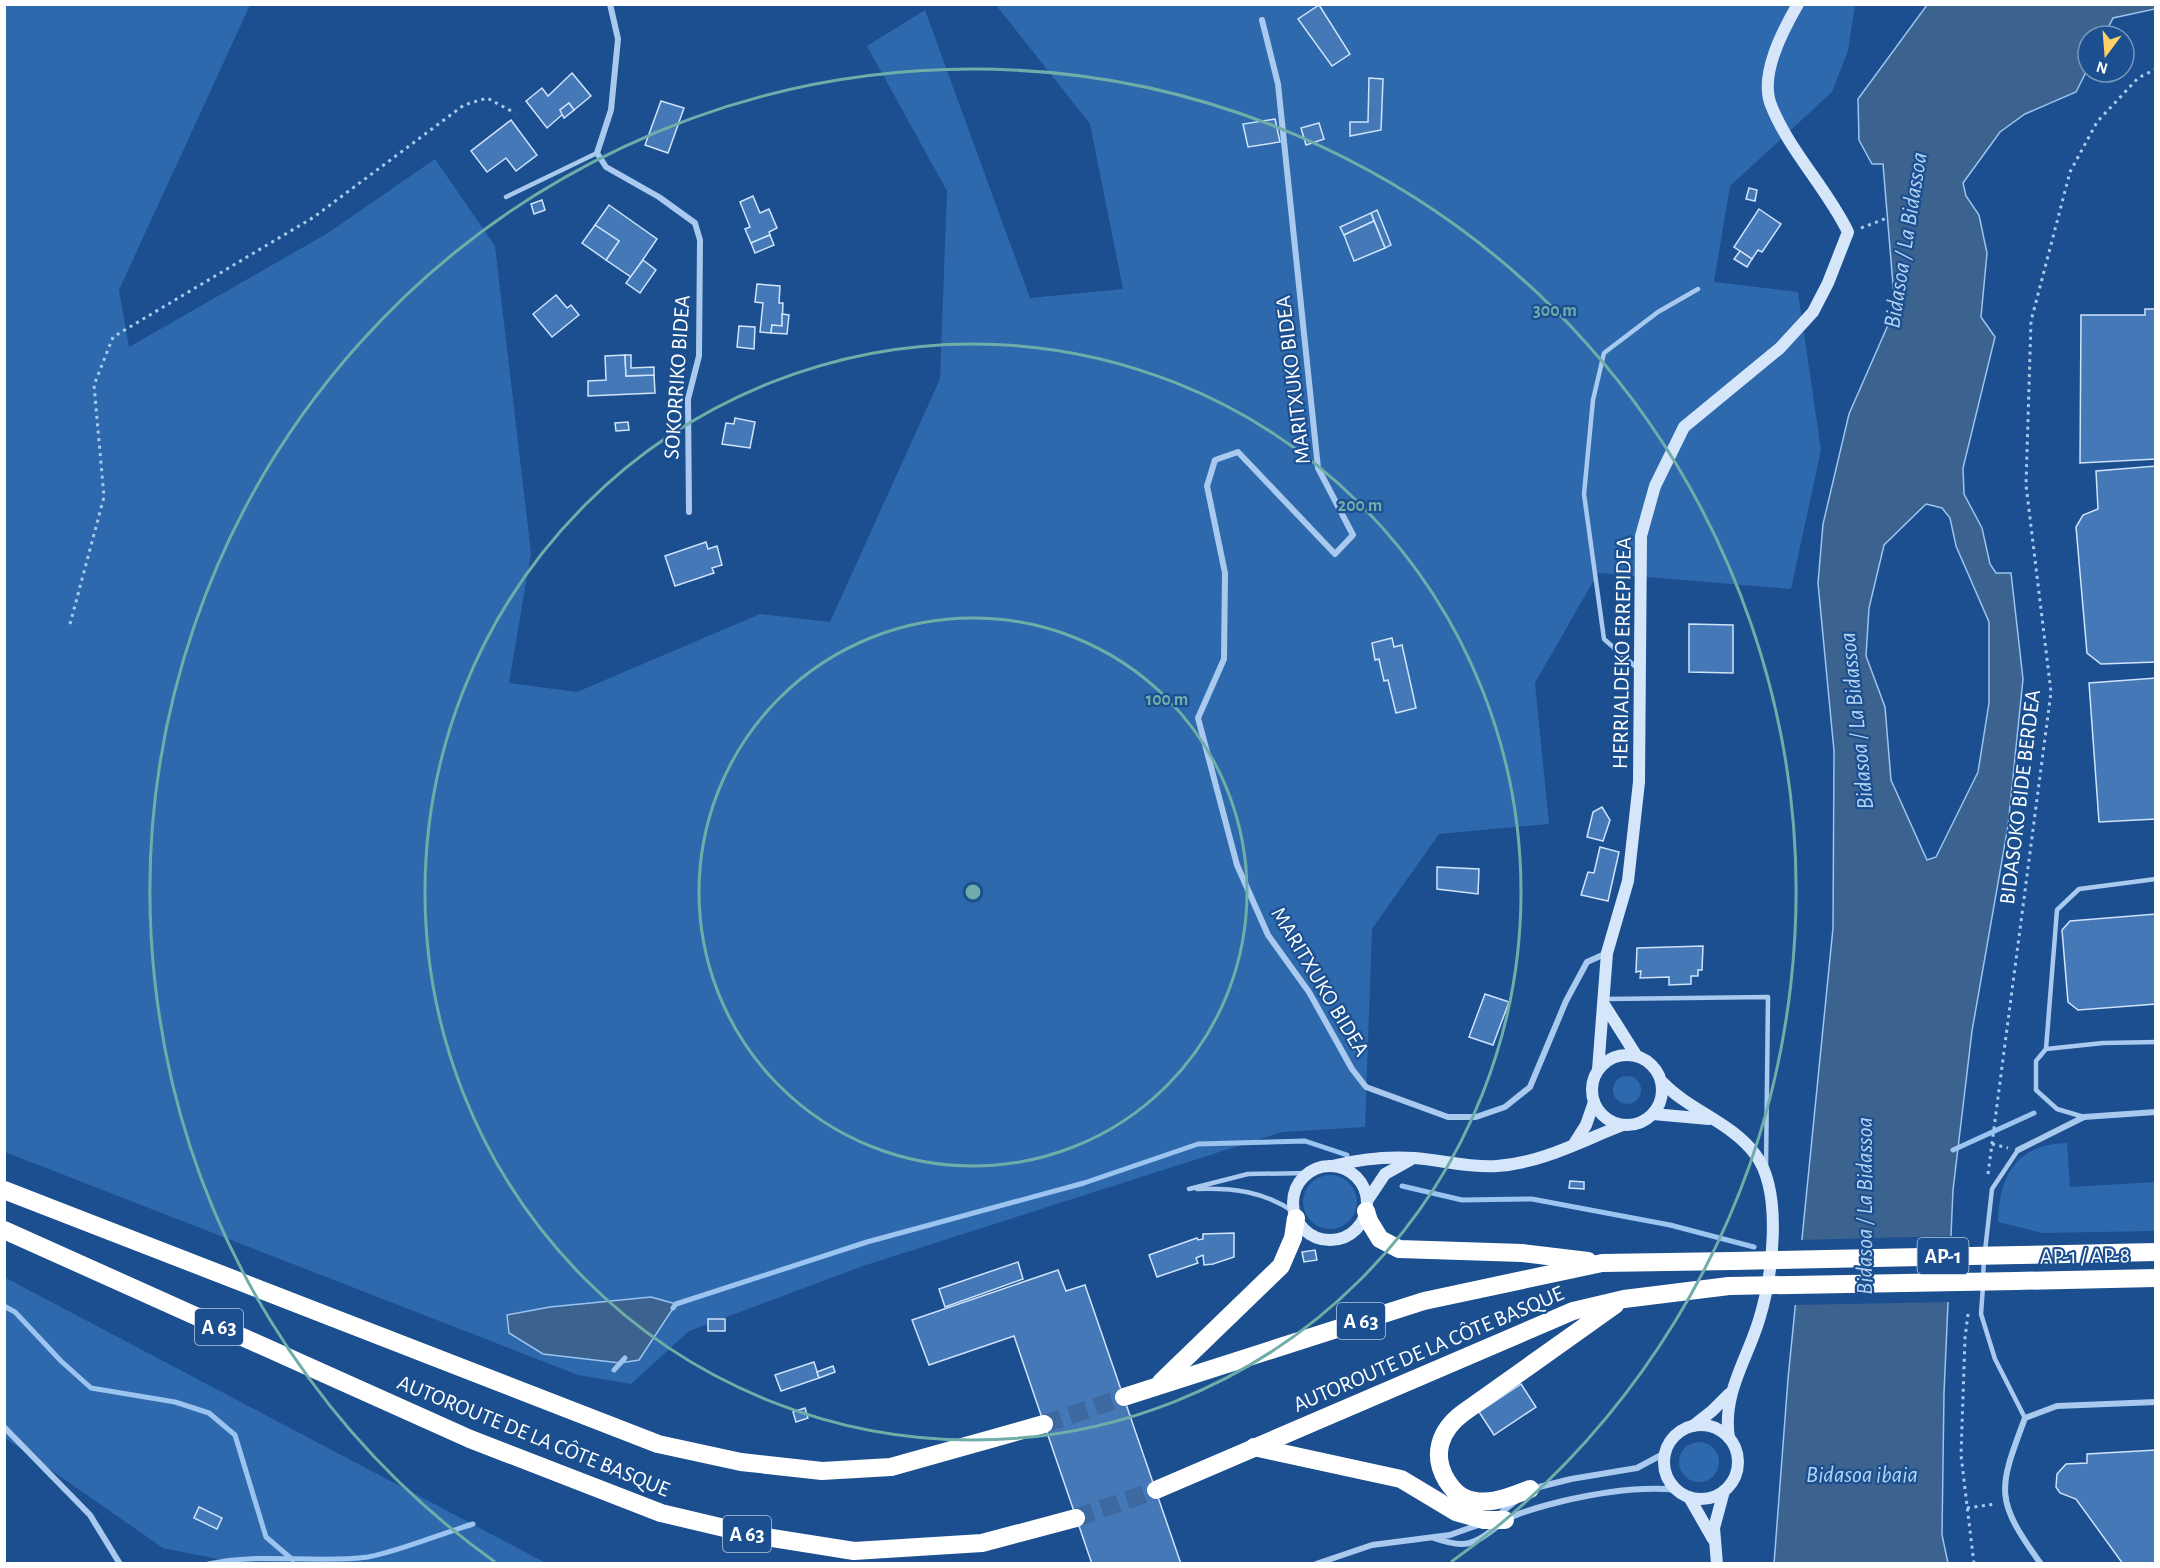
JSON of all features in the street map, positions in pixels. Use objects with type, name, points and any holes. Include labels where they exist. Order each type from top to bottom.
[{"type":"highway","name":"AUTOROUTE DE LA CÔTE BASQUE","points":[[4,1190],[474,1374],[669,1446],[741,1462],[822,1472],[891,1467],[1044,1424]]},
{"type":"highway","points":[[1367,1206],[1370,1224],[1380,1239],[1399,1250],[1522,1253],[1602,1263]]},
{"type":"highway","points":[[1157,1386],[1281,1266],[1293,1238],[1295,1215]]},
{"type":"highway","name":"AUTOROUTE DE LA CÔTE BASQUE","points":[[4,1230],[470,1439],[661,1513],[754,1535],[854,1551],[982,1543],[1076,1518]]},
{"type":"highway","name":"AP-1","points":[[1866,1258],[2156,1252]]},
{"type":"highway","name":"AUTOROUTE DE LA CÔTE BASQUE","points":[[1124,1397],[1424,1301],[1602,1263],[1866,1258]]},
{"type":"highway","name":"AP-1 / AP-8","points":[[1864,1283],[2156,1278]]},
{"type":"highway","name":"AUTOROUTE DE LA CÔTE BASQUE","points":[[1156,1490],[1573,1311],[1624,1299],[1729,1286],[1864,1283]]},
{"type":"highway","points":[[1530,1490],[1497,1501],[1478,1501],[1462,1497],[1453,1489],[1440,1466],[1438,1452],[1446,1430],[1463,1413],[1624,1299]]},
{"type":"highway","points":[[1254,1447],[1401,1479],[1456,1512],[1497,1520]]},
{"type":"street","points":[[597,153],[611,110],[618,39],[610,4]]},
{"type":"street","points":[[1798,4],[1782,31],[1769,72],[1770,103],[1848,232]]},
{"type":"street","name":"MARITXUKO BIDEA","points":[[1262,20],[1278,84],[1318,468],[1353,536],[1335,554],[1238,452],[1215,460],[1207,486],[1225,573],[1224,660],[1198,718],[1236,865],[1268,935],[1309,992],[1352,1069],[1366,1087],[1448,1117],[1476,1117],[1504,1107],[1530,1087],[1566,1001],[1587,962],[1607,952]]},
{"type":"street","name":"SOKORRIKO BIDEA","points":[[597,153],[606,167],[659,197],[695,223],[700,240],[699,356],[688,399],[688,512]]},
{"type":"street","name":"HERRIALDEKO ERREPIDEA","points":[[1598,1071],[1607,952],[1628,880],[1639,782],[1641,536],[1655,486],[1684,427],[1780,348],[1813,312],[1828,283],[1848,232]]},
{"type":"street","points":[[1604,1002],[1636,1056]]},
{"type":"street","points":[[1316,1563],[1372,1545],[1413,1538],[1433,1538],[1473,1528],[1559,1502],[1642,1489],[1707,1498],[1724,1491],[1731,1484],[1738,1466],[1737,1456],[1729,1438],[1727,1416],[1730,1393],[1751,1343],[1766,1291],[1773,1216],[1766,1180],[1758,1157],[1741,1136],[1672,1092],[1662,1082],[1653,1065],[1636,1056],[1614,1057],[1598,1071],[1592,1086],[1594,1102],[1586,1125],[1573,1146]]},
{"type":"street","points":[[1417,1158],[1400,1164],[1384,1174],[1355,1230],[1334,1240],[1312,1235],[1295,1215],[1295,1190],[1308,1173],[1375,1158],[1417,1158],[1496,1166],[1535,1160],[1623,1125],[1639,1123],[1653,1114],[1663,1094],[1662,1082]]},
{"type":"street","points":[[1594,1102],[1609,1120],[1623,1125]]},
{"type":"street","points":[[2018,1150],[2084,1117],[2156,1112]]},
{"type":"street","points":[[1653,1114],[1714,1119]]},
{"type":"street","points":[[1332,1166],[1353,1173],[1360,1181],[1367,1206]]},
{"type":"street","points":[[1433,1538],[1452,1545],[1472,1543],[1485,1538],[1504,1511],[1530,1490],[1572,1479],[1637,1468],[1665,1453],[1675,1436],[1712,1412],[1730,1393]]},
{"type":"street","points":[[2041,1563],[2018,1532],[2005,1503],[2005,1473],[2025,1418],[2057,1406],[2156,1402]]},
{"type":"street","points":[[1693,1426],[1712,1427],[1729,1438]]},
{"type":"street","points":[[4,1427],[90,1515],[120,1563]]},
{"type":"street","points":[[1665,1453],[1666,1473],[1703,1517],[1714,1540]]},
{"type":"street","points":[[1717,1563],[1714,1540],[1716,1515],[1724,1491]]},
{"type":"lane","points":[[507,197],[597,153]]},
{"type":"lane","points":[[1640,670],[1604,639],[1584,494],[1593,400],[1604,353],[1658,312],[1698,288]]},
{"type":"lane","points":[[2084,1117],[2057,1109],[2036,1090],[2036,1061],[2046,1049],[2057,910],[2079,890],[2156,879]]},
{"type":"lane","points":[[1604,1002],[1768,997],[1766,1180]]},
{"type":"lane","points":[[2046,1049],[2103,1043],[2156,1042]]},
{"type":"lane","points":[[2018,1150],[1992,1189],[1986,1229],[1981,1314],[1995,1359],[2025,1418]]},
{"type":"lane","points":[[1295,1215],[1279,1202],[1247,1190],[1189,1189],[1248,1174],[1308,1173]]},
{"type":"path","name":"BIDASOKO BIDE BERDEA","points":[[1988,1178],[2051,692],[2026,485],[2031,321],[2070,172],[2097,122],[2138,78],[2156,69]]},
{"type":"path","points":[[70,624],[104,497],[94,385],[113,337],[314,217],[464,105],[487,98],[515,113]]},
{"type":"path","points":[[1848,232],[1887,218]]},
{"type":"path","points":[[1970,1304],[1965,1338],[1961,1455],[1974,1563]]},
{"type":"path","points":[[1967,1508],[2005,1503]]},
{"type":"shaded area","points":[[4,5],[250,5],[119,290],[129,347],[328,233],[435,159],[495,246],[531,553],[509,683],[577,692],[760,614],[830,622],[940,379],[947,191],[867,46],[925,10],[1030,298],[1123,289],[1090,124],[996,5],[1855,5],[1848,51],[1832,92],[1730,186],[1714,282],[1798,292],[1821,450],[1791,589],[1598,573],[1535,683],[1549,824],[1439,834],[1372,929],[1365,1127],[1282,1132],[863,1266],[689,1331],[631,1384],[578,1375],[5,1152]]},
{"type":"shaded area","points":[[1627,1076],[1637,1080],[1641,1090],[1637,1100],[1627,1104],[1617,1100],[1613,1090],[1617,1080]]},
{"type":"shaded area","points":[[2067,1143],[2070,1187],[2155,1182],[2155,1231],[2042,1233],[1998,1222],[2002,1190],[2014,1165],[2035,1149]]},
{"type":"shaded area","points":[[1330,1175],[1340,1177],[1349,1183],[1355,1192],[1357,1202],[1355,1212],[1349,1221],[1340,1227],[1330,1229],[1320,1227],[1311,1221],[1305,1212],[1303,1202],[1305,1192],[1311,1183],[1320,1177]]},
{"type":"shaded area","points":[[4,1277],[546,1563],[243,1564],[163,1548],[5,1438]]},
{"type":"shaded area","points":[[1699,1442],[1707,1443],[1713,1448],[1718,1454],[1718,1470],[1713,1476],[1707,1481],[1699,1482],[1691,1481],[1685,1476],[1680,1470],[1679,1462],[1680,1454],[1685,1448],[1691,1443]]},
{"type":"water","name":"Bidasoa ibaia","points":[[1927,5],[2155,5],[2155,9],[2113,18],[2110,24],[2076,24],[2076,84],[2080,84],[2076,92],[2025,114],[2000,132],[1963,183],[1966,196],[1979,215],[1987,253],[1981,317],[1995,337],[1963,468],[1964,494],[1982,528],[1990,564],[1996,573],[2011,573],[2023,679],[2008,826],[1972,1031],[1953,1190],[1944,1393],[1942,1535],[1948,1563],[1774,1564],[1788,1379],[1833,928],[1834,751],[1818,583],[1823,524],[1849,414],[1895,309],[1883,164],[1872,164],[1859,140],[1858,99]],"holes":[[[1926,504],[1942,508],[1950,518],[1956,546],[1989,622],[1989,703],[1978,772],[1936,857],[1927,860],[1891,780],[1885,707],[1866,656],[1869,608],[1884,545]]]},
{"type":"water","points":[[651,1297],[676,1304],[639,1360],[620,1363],[543,1354],[509,1333],[507,1315],[550,1307]]},
{"type":"pier","points":[[1954,1236],[1951,1302],[1792,1305],[1798,1240]]},
{"type":"building","points":[[1319,5],[1350,54],[1332,66],[1298,19]]},
{"type":"building","points":[[572,73],[591,96],[574,110],[569,103],[560,110],[563,114],[547,128],[526,101],[542,88],[548,96]]},
{"type":"building","points":[[1369,78],[1383,79],[1381,130],[1350,136],[1350,122],[1368,122]]},
{"type":"building","points":[[661,101],[684,108],[668,153],[645,145]]},
{"type":"building","points":[[569,103],[574,110],[564,118],[560,110]]},
{"type":"building","points":[[1275,119],[1280,142],[1248,147],[1243,124]]},
{"type":"building","points":[[511,120],[537,155],[516,171],[506,158],[487,172],[471,151]]},
{"type":"building","points":[[1319,123],[1324,139],[1306,145],[1301,128]]},
{"type":"building","points":[[1749,188],[1757,190],[1755,201],[1746,199]]},
{"type":"building","points":[[753,196],[760,213],[769,209],[777,228],[769,232],[770,235],[751,243],[745,229],[750,227],[740,202]]},
{"type":"building","points":[[542,200],[545,210],[534,214],[531,204]]},
{"type":"building","points":[[609,205],[657,239],[631,277],[606,260],[619,241],[595,225]]},
{"type":"building","points":[[1759,209],[1781,224],[1762,252],[1758,250],[1752,259],[1734,247]]},
{"type":"building","points":[[1377,210],[1391,245],[1385,248],[1371,213]]},
{"type":"building","points":[[1371,213],[1374,221],[1344,235],[1340,227]]},
{"type":"building","points":[[1374,221],[1385,248],[1354,261],[1344,235]]},
{"type":"building","points":[[595,225],[619,241],[606,260],[582,243]]},
{"type":"building","points":[[770,235],[774,245],[755,253],[751,243]]},
{"type":"building","points":[[1740,251],[1752,259],[1747,267],[1734,259]]},
{"type":"building","points":[[643,260],[656,270],[640,293],[626,283]]},
{"type":"building","points":[[757,284],[780,286],[779,303],[783,303],[782,326],[772,325],[771,333],[760,332],[763,303],[755,302]]},
{"type":"building","points":[[556,295],[567,308],[571,305],[579,315],[552,337],[533,314]]},
{"type":"building","points":[[2145,309],[2156,309],[2156,459],[2080,463],[2081,315],[2145,315]]},
{"type":"building","points":[[782,314],[789,315],[787,334],[771,333],[772,325],[782,326]]},
{"type":"building","points":[[739,326],[755,327],[754,349],[737,347]]},
{"type":"building","points":[[625,355],[626,376],[654,375],[655,393],[588,396],[588,381],[606,380],[605,356]]},
{"type":"building","points":[[625,355],[631,355],[631,368],[654,367],[654,375],[626,376]]},
{"type":"building","points":[[735,418],[755,422],[750,448],[722,444],[726,423],[734,424]]},
{"type":"building","points":[[628,422],[629,430],[616,431],[615,423]]},
{"type":"building","points":[[2156,466],[2156,662],[2101,664],[2087,653],[2076,527],[2083,515],[2098,509],[2096,471]]},
{"type":"building","points":[[706,542],[708,549],[717,546],[722,565],[712,568],[714,573],[675,586],[665,556]]},
{"type":"building","points":[[1689,624],[1733,625],[1733,673],[1689,672]]},
{"type":"building","points":[[1392,638],[1394,647],[1402,645],[1416,708],[1396,713],[1388,680],[1384,681],[1379,659],[1375,660],[1372,643]]},
{"type":"building","points":[[2156,678],[2156,819],[2099,822],[2089,683]]},
{"type":"building","points":[[1602,807],[1610,820],[1603,841],[1587,837],[1593,812]]},
{"type":"building","points":[[1600,847],[1619,852],[1608,901],[1581,895],[1588,872],[1594,873]]},
{"type":"building","points":[[1437,867],[1479,869],[1478,894],[1437,889]]},
{"type":"building","points":[[2156,914],[2156,1004],[2078,1010],[2068,1002],[2062,930],[2070,921]]},
{"type":"building","points":[[1703,946],[1702,970],[1698,970],[1698,976],[1691,976],[1691,984],[1669,985],[1669,977],[1640,978],[1641,971],[1636,972],[1637,948]]},
{"type":"building","points":[[1485,994],[1509,1002],[1493,1045],[1469,1037]]},
{"type":"building","points":[[1570,1181],[1584,1182],[1584,1189],[1569,1188]]},
{"type":"building","points":[[1234,1233],[1234,1257],[1204,1265],[1203,1255],[1196,1258],[1198,1263],[1157,1277],[1149,1255],[1197,1238],[1198,1240],[1203,1239],[1203,1234]]},
{"type":"building","points":[[1315,1250],[1317,1260],[1304,1262],[1302,1252]]},
{"type":"building","points":[[1018,1262],[1023,1279],[945,1307],[939,1289]]},
{"type":"building","points":[[1058,1270],[1066,1291],[1085,1285],[1181,1564],[1092,1564],[1014,1336],[929,1365],[912,1320]]},
{"type":"building","points":[[708,1319],[725,1319],[725,1331],[708,1331]]},
{"type":"building","points":[[814,1362],[819,1378],[781,1391],[775,1375]]},
{"type":"building","points":[[833,1366],[835,1372],[819,1378],[817,1372]]},
{"type":"building","points":[[1521,1384],[1536,1407],[1494,1435],[1479,1412]]},
{"type":"building","points":[[805,1408],[808,1418],[796,1422],[793,1412]]},
{"type":"building","points":[[2156,1450],[2156,1564],[2123,1564],[2076,1499],[2060,1493],[2056,1487],[2057,1474],[2066,1464],[2087,1463],[2087,1454]]},
{"type":"building","points":[[199,1507],[222,1518],[217,1529],[194,1518]]},
{"type":"waterway","points":[[1953,1150],[2034,1113]]},
{"type":"waterway","points":[[673,1308],[676,1304],[867,1242],[1084,1183],[1198,1144],[1305,1141],[1347,1155]]},
{"type":"waterway","points":[[1402,1186],[1462,1200],[1532,1199],[1670,1225],[1754,1247]]},
{"type":"waterway","points":[[4,1306],[15,1312],[61,1361],[91,1388],[175,1402],[209,1413],[235,1435],[266,1537],[293,1560]]},
{"type":"waterway","points":[[614,1370],[625,1358]]},
{"type":"waterway","points":[[208,1564],[268,1558],[368,1557],[406,1547],[473,1524]]},
{"type":"tunnel","points":[[1044,1424],[1124,1397]]},
{"type":"tunnel","points":[[1076,1518],[1156,1490]]},
{"type":"water label","name":"Bidasoa / La Bidassoa","points":[[1905,240]]},
{"type":"water label","name":"Bidasoa / La Bidassoa","points":[[1856,721]]},
{"type":"water label","name":"Bidasoa / La Bidassoa","points":[[1864,1206]]}]
